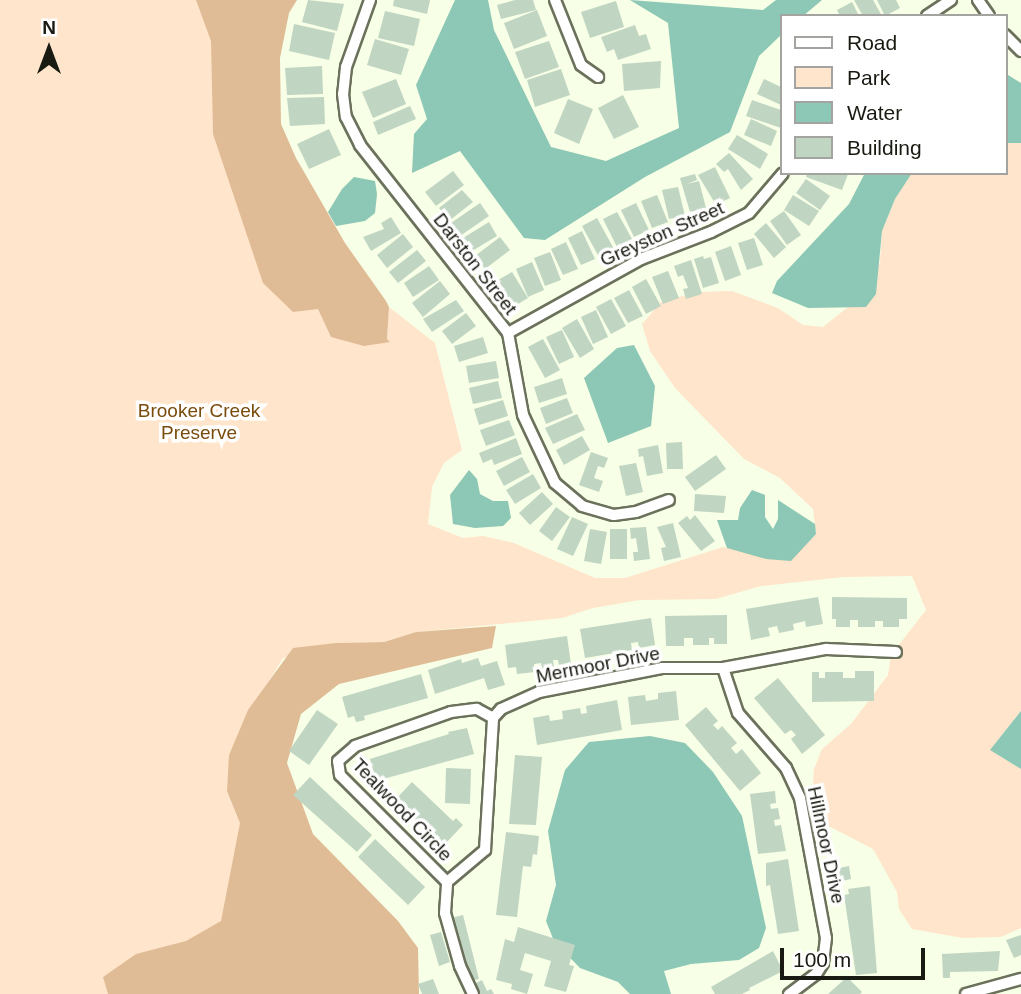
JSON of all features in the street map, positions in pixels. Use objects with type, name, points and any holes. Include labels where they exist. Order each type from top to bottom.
[{"type":"street","name":"Darston Street","points":[[370,0],[344,82],[346,117],[350,128],[508,334],[523,415],[555,483],[582,506],[614,514],[636,512],[669,500]]},
{"type":"street","points":[[555,0],[581,65],[598,77]]},
{"type":"street","points":[[930,14],[951,0]]},
{"type":"street","points":[[1007,37],[1021,51]]},
{"type":"street","name":"Greyston Street","points":[[508,334],[641,259],[749,214],[781,175]]},
{"type":"street","name":"Mermoor Drive","points":[[492,718],[501,709],[539,692],[662,668],[723,668],[826,649],[896,652]]},
{"type":"street","name":"Hillmoor Drive","points":[[723,668],[738,713],[786,768],[800,797],[826,938],[823,963],[816,974],[789,994]]},
{"type":"street","name":"Tealwood Circle","points":[[447,882],[340,775],[338,761],[355,746],[451,712],[477,709],[492,718]]},
{"type":"street","points":[[473,994],[460,966],[445,913],[447,882],[485,850],[492,718]]},
{"type":"street","points":[[966,994],[1021,979]]},
{"type":"green space","name":"Brooker Creek Preserve","points":[[0,0],[220,0],[224,54],[387,339],[389,307],[435,343],[462,450],[444,463],[432,487],[428,524],[463,538],[483,536],[514,543],[595,578],[625,578],[723,547],[736,549],[816,534],[813,509],[780,478],[744,459],[675,388],[650,351],[642,324],[661,302],[697,292],[732,291],[778,308],[803,325],[823,327],[848,307],[866,307],[880,262],[882,231],[895,199],[911,175],[1007,175],[1007,143],[1021,143],[1021,711],[991,750],[1021,769],[1021,928],[1001,937],[963,938],[912,929],[899,909],[897,892],[873,849],[817,820],[812,800],[814,769],[822,749],[851,724],[888,675],[891,655],[926,610],[912,576],[844,577],[761,586],[716,599],[640,600],[593,608],[562,618],[416,632],[384,642],[336,643],[283,658],[268,683],[238,835],[241,994],[0,994]]},
{"type":"shaded area","points":[[196,0],[297,0],[289,13],[280,58],[281,124],[296,158],[345,243],[389,307],[387,339],[390,342],[364,346],[331,337],[318,309],[293,312],[263,283],[213,134],[211,41]]},
{"type":"shaded area","points":[[496,626],[492,648],[339,684],[301,714],[287,763],[313,834],[398,921],[418,948],[419,994],[108,994],[103,977],[136,954],[186,941],[221,921],[240,823],[227,791],[229,755],[248,710],[293,648],[336,643],[384,642],[416,632]]},
{"type":"water","points":[[455,0],[488,0],[494,30],[551,147],[606,161],[679,128],[668,23],[630,0],[763,10],[776,0],[822,0],[805,14],[780,14],[780,36],[759,56],[730,132],[645,177],[545,240],[524,238],[460,151],[412,173],[414,134],[427,119],[416,85]]},
{"type":"water","points":[[1007,74],[1021,83],[1021,143],[1007,143]]},
{"type":"water","points":[[864,175],[911,175],[895,199],[882,231],[876,294],[866,307],[808,308],[772,293],[777,281],[849,204]]},
{"type":"water","points":[[354,177],[375,181],[375,213],[365,221],[336,226],[328,212],[342,189]]},
{"type":"water","points":[[634,345],[655,386],[651,426],[608,443],[584,378],[617,348]]},
{"type":"water","points":[[469,470],[477,479],[480,494],[493,501],[508,501],[511,518],[503,526],[475,528],[453,524],[450,495]]},
{"type":"water","points":[[752,490],[765,495],[765,517],[773,529],[778,519],[778,500],[815,524],[816,534],[791,561],[766,559],[727,548],[717,520],[738,520],[740,508]]},
{"type":"water","points":[[1021,711],[1021,769],[990,750]]},
{"type":"water","points":[[650,736],[685,743],[713,772],[742,816],[766,928],[759,948],[739,960],[691,964],[664,971],[671,994],[630,994],[618,982],[580,968],[554,941],[546,921],[556,885],[548,831],[565,770],[589,742]]},
{"type":"building","points":[[308,0],[344,4],[337,31],[302,22]]},
{"type":"building","points":[[394,0],[430,0],[427,14],[393,6]]},
{"type":"building","points":[[515,0],[533,0],[536,10],[501,19],[497,5]]},
{"type":"building","points":[[854,0],[873,0],[881,14],[862,14]]},
{"type":"building","points":[[877,0],[896,0],[900,8],[884,14]]},
{"type":"building","points":[[616,1],[624,27],[590,38],[581,12]]},
{"type":"building","points":[[852,2],[858,14],[839,14],[837,10]]},
{"type":"building","points":[[537,10],[547,36],[514,49],[504,23]]},
{"type":"building","points":[[385,11],[420,19],[414,46],[378,38]]},
{"type":"building","points":[[294,24],[335,33],[329,60],[289,51]]},
{"type":"building","points":[[635,25],[639,36],[646,34],[651,49],[618,60],[614,49],[607,52],[601,37]]},
{"type":"building","points":[[375,39],[409,49],[401,75],[367,65]]},
{"type":"building","points":[[549,41],[559,67],[525,79],[515,52]]},
{"type":"building","points":[[661,61],[660,88],[624,91],[622,64]]},
{"type":"building","points":[[322,66],[323,94],[287,95],[285,68]]},
{"type":"building","points":[[561,69],[570,95],[535,107],[527,80]]},
{"type":"building","points":[[396,79],[406,104],[373,118],[362,92]]},
{"type":"building","points":[[764,79],[780,87],[780,105],[757,94]]},
{"type":"building","points":[[623,95],[639,127],[614,139],[598,108]]},
{"type":"building","points":[[324,97],[325,124],[290,126],[287,98]]},
{"type":"building","points":[[568,99],[593,109],[579,144],[554,133]]},
{"type":"building","points":[[752,100],[780,110],[780,128],[746,116]]},
{"type":"building","points":[[410,106],[416,119],[378,135],[373,122]]},
{"type":"building","points":[[751,119],[777,131],[771,146],[744,135]]},
{"type":"building","points":[[329,129],[341,155],[309,169],[297,144]]},
{"type":"building","points":[[737,135],[768,154],[760,169],[728,149]]},
{"type":"building","points":[[729,153],[753,179],[741,190],[728,169],[724,172],[716,164]]},
{"type":"building","points":[[715,167],[730,198],[716,205],[698,175]]},
{"type":"building","points":[[453,171],[464,185],[436,206],[425,192]]},
{"type":"building","points":[[695,174],[697,180],[687,184],[699,181],[706,208],[690,212],[680,178]]},
{"type":"building","points":[[806,175],[848,175],[842,190]]},
{"type":"building","points":[[806,179],[830,196],[820,210],[796,193]]},
{"type":"building","points":[[678,187],[685,216],[669,219],[662,190]]},
{"type":"building","points":[[462,190],[473,202],[449,221],[439,208]]},
{"type":"building","points":[[657,195],[668,222],[652,228],[641,201]]},
{"type":"building","points":[[793,195],[819,211],[809,226],[784,210]]},
{"type":"building","points":[[480,203],[489,216],[460,236],[451,223]]},
{"type":"building","points":[[636,203],[649,230],[634,237],[621,210]]},
{"type":"building","points":[[784,211],[801,235],[787,245],[770,221]]},
{"type":"building","points":[[617,212],[632,239],[617,247],[603,219]]},
{"type":"building","points":[[391,217],[401,233],[371,251],[363,237],[384,229],[381,223]]},
{"type":"building","points":[[597,218],[614,249],[599,257],[582,226]]},
{"type":"building","points":[[489,222],[497,236],[472,251],[463,238]]},
{"type":"building","points":[[766,223],[786,247],[774,258],[754,234]]},
{"type":"building","points":[[582,231],[595,259],[581,265],[568,238]]},
{"type":"building","points":[[403,234],[413,247],[387,268],[377,255]]},
{"type":"building","points":[[500,237],[510,250],[485,269],[475,256]]},
{"type":"building","points":[[754,238],[763,265],[747,270],[738,243]]},
{"type":"building","points":[[566,242],[578,269],[563,275],[551,249]]},
{"type":"building","points":[[731,246],[741,275],[725,281],[715,252]]},
{"type":"building","points":[[417,250],[426,261],[398,283],[389,272]]},
{"type":"building","points":[[550,252],[561,280],[545,286],[534,258]]},
{"type":"building","points":[[703,256],[704,259],[711,257],[719,283],[703,288],[694,259]]},
{"type":"building","points":[[691,260],[702,294],[686,299],[683,289],[688,288],[683,275],[678,277],[674,266]]},
{"type":"building","points":[[532,262],[544,290],[528,297],[516,269]]},
{"type":"building","points":[[429,266],[439,280],[413,297],[404,283]]},
{"type":"building","points":[[668,271],[679,298],[663,304],[652,277]]},
{"type":"building","points":[[512,272],[528,298],[513,307],[498,280]]},
{"type":"building","points":[[646,279],[661,306],[646,314],[632,287]]},
{"type":"building","points":[[440,281],[450,294],[423,317],[412,303]]},
{"type":"building","points":[[629,290],[643,316],[628,323],[614,298]]},
{"type":"building","points":[[611,299],[626,326],[611,334],[596,307]]},
{"type":"building","points":[[456,300],[464,311],[432,332],[423,319]]},
{"type":"building","points":[[596,310],[608,337],[593,344],[581,317]]},
{"type":"building","points":[[466,313],[476,326],[452,344],[442,331]]},
{"type":"building","points":[[577,319],[594,349],[580,358],[562,328]]},
{"type":"building","points":[[562,330],[574,357],[559,364],[546,337]]},
{"type":"building","points":[[483,337],[488,353],[459,362],[454,346]]},
{"type":"building","points":[[543,339],[560,370],[545,378],[528,347]]},
{"type":"building","points":[[496,361],[499,378],[469,383],[466,366]]},
{"type":"building","points":[[562,378],[567,394],[539,403],[534,387]]},
{"type":"building","points":[[498,381],[502,398],[473,404],[469,388]]},
{"type":"building","points":[[567,398],[573,413],[546,424],[540,408]]},
{"type":"building","points":[[503,400],[508,416],[479,425],[474,409]]},
{"type":"building","points":[[577,414],[585,430],[553,444],[545,428]]},
{"type":"building","points":[[509,420],[515,435],[486,446],[480,430]]},
{"type":"building","points":[[582,436],[590,450],[564,465],[556,450]]},
{"type":"building","points":[[516,438],[522,454],[494,465],[492,459],[483,463],[479,453]]},
{"type":"building","points":[[682,442],[683,469],[667,469],[666,443]]},
{"type":"building","points":[[658,445],[663,473],[647,476],[643,456],[639,457],[638,449]]},
{"type":"building","points":[[591,452],[608,458],[604,468],[598,466],[594,478],[603,481],[599,492],[579,485]]},
{"type":"building","points":[[716,455],[726,469],[695,491],[685,477]]},
{"type":"building","points":[[522,457],[530,472],[504,486],[496,471]]},
{"type":"building","points":[[636,463],[643,492],[626,496],[619,466]]},
{"type":"building","points":[[533,474],[541,488],[515,504],[506,490]]},
{"type":"building","points":[[542,492],[553,504],[530,525],[519,513]]},
{"type":"building","points":[[695,494],[726,496],[724,513],[694,511]]},
{"type":"building","points":[[556,507],[570,517],[552,541],[539,531]]},
{"type":"building","points":[[695,515],[715,541],[701,551],[678,523],[687,516],[690,520]]},
{"type":"building","points":[[572,517],[588,524],[573,556],[557,549]]},
{"type":"building","points":[[673,523],[681,557],[664,561],[661,548],[666,547],[657,527]]},
{"type":"building","points":[[646,527],[650,559],[634,561],[633,552],[638,552],[636,538],[631,539],[630,528]]},
{"type":"building","points":[[590,529],[607,532],[601,564],[584,561]]},
{"type":"building","points":[[610,529],[627,529],[627,559],[610,559]]},
{"type":"building","points":[[818,597],[823,624],[806,627],[805,621],[793,624],[794,630],[779,633],[777,626],[768,628],[770,636],[751,640],[746,609]]},
{"type":"building","points":[[832,597],[907,598],[907,619],[899,619],[899,627],[883,627],[883,621],[875,621],[875,627],[858,627],[858,620],[850,620],[850,627],[836,627],[836,619],[832,619]]},
{"type":"building","points":[[727,615],[727,644],[714,644],[714,638],[709,638],[709,645],[693,645],[693,638],[684,638],[684,646],[666,646],[665,616]]},
{"type":"building","points":[[651,618],[655,645],[639,648],[638,642],[631,643],[632,650],[585,658],[580,629]]},
{"type":"building","points":[[567,636],[571,664],[559,665],[558,660],[553,660],[554,667],[542,669],[541,663],[534,664],[535,672],[517,674],[516,667],[508,668],[505,645]]},
{"type":"building","points":[[478,658],[481,666],[497,661],[505,685],[488,690],[484,678],[435,694],[428,670],[461,659],[462,663]]},
{"type":"building","points":[[855,671],[874,671],[874,701],[812,702],[812,672],[819,672],[819,678],[825,678],[825,672],[843,672],[843,678],[855,678]]},
{"type":"building","points":[[421,674],[428,698],[364,716],[365,720],[356,722],[354,716],[348,718],[342,697]]},
{"type":"building","points":[[778,678],[825,735],[802,754],[791,739],[796,735],[791,730],[785,734],[754,698]]},
{"type":"building","points":[[676,691],[679,720],[631,725],[628,697],[645,695],[646,701],[658,699],[658,693]]},
{"type":"building","points":[[617,700],[622,730],[537,745],[533,718],[549,715],[550,721],[563,719],[562,711],[580,708],[581,714],[587,713],[586,706]]},
{"type":"building","points":[[706,707],[718,721],[713,725],[718,730],[722,726],[737,743],[731,748],[736,754],[742,749],[761,773],[740,791],[685,725]]},
{"type":"building","points":[[317,710],[338,724],[309,765],[289,751]]},
{"type":"building","points":[[467,728],[474,754],[376,781],[370,759]]},
{"type":"building","points":[[515,755],[542,757],[536,825],[509,824]]},
{"type":"building","points":[[446,768],[471,769],[470,804],[445,803]]},
{"type":"building","points":[[310,777],[372,835],[357,852],[293,795]]},
{"type":"building","points":[[412,782],[453,821],[456,818],[463,825],[443,846],[395,800]]},
{"type":"building","points":[[775,791],[776,803],[770,804],[771,809],[778,808],[780,819],[774,820],[775,826],[781,825],[786,851],[758,854],[750,794]]},
{"type":"building","points":[[506,832],[539,836],[537,855],[533,854],[531,867],[523,866],[517,917],[496,915]]},
{"type":"building","points":[[375,839],[425,887],[408,905],[358,857]]},
{"type":"building","points":[[788,859],[799,931],[778,934],[770,885],[766,886],[766,863]]},
{"type":"building","points":[[849,866],[851,879],[838,882],[835,869]]},
{"type":"building","points":[[870,886],[877,973],[856,975],[844,895],[849,894],[848,889]]},
{"type":"building","points":[[463,915],[479,979],[470,981],[451,918]]},
{"type":"building","points":[[518,927],[575,945],[569,965],[574,966],[566,992],[544,986],[551,961],[525,953],[520,970],[533,974],[527,994],[511,989],[512,984],[496,980],[505,939],[514,942]]},
{"type":"building","points":[[441,932],[450,962],[439,966],[430,935]]},
{"type":"building","points":[[1021,935],[1021,955],[1014,958],[1006,940]]},
{"type":"building","points":[[773,951],[783,971],[742,994],[715,994],[711,987]]},
{"type":"building","points":[[1000,951],[998,971],[950,972],[950,978],[943,978],[942,954]]},
{"type":"building","points":[[847,977],[862,992],[860,994],[828,994]]},
{"type":"building","points":[[433,979],[439,994],[422,994],[418,984]]},
{"type":"building","points":[[482,980],[487,991],[491,989],[494,994],[480,994],[474,984]]}]
